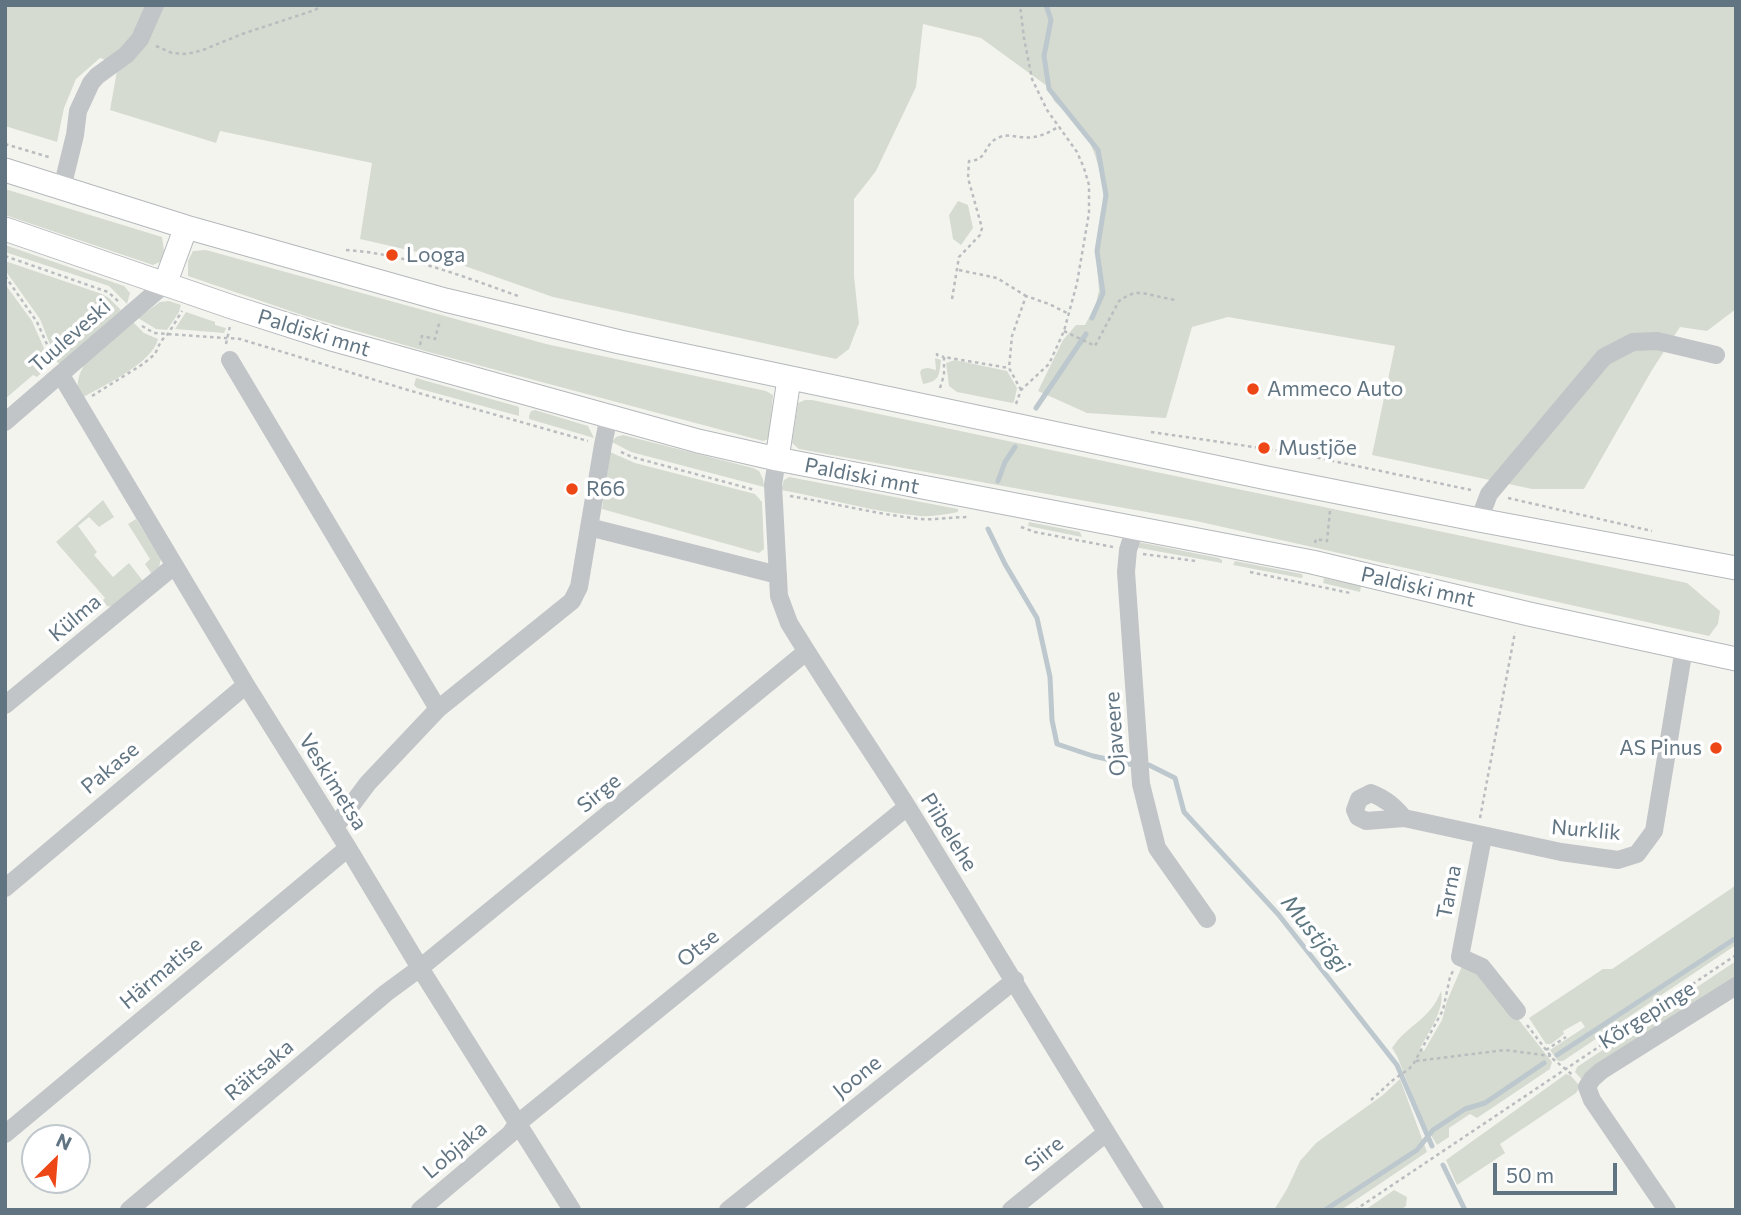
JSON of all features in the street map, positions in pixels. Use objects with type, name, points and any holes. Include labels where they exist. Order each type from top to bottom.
[{"type":"main road","points":[[5,170],[186,227],[453,302],[620,342],[1479,520],[1736,568]]},
{"type":"main road","points":[[165,284],[186,227]]},
{"type":"main road","name":"Paldiski mnt","points":[[5,229],[335,340],[698,441],[1131,539],[1312,562],[1529,614],[1736,659]]},
{"type":"main road","points":[[777,459],[789,379]]},
{"type":"street","points":[[62,188],[78,111],[91,83],[126,55],[140,39],[155,5]]},
{"type":"street","name":"Tuuleveski","points":[[5,422],[165,284]]},
{"type":"street","points":[[1479,520],[1489,494],[1604,357],[1633,342],[1657,341],[1716,355]]},
{"type":"street","points":[[230,360],[438,709]]},
{"type":"street","name":"Veskimetsa","points":[[61,375],[246,685],[572,1210]]},
{"type":"street","points":[[335,827],[368,783],[438,709],[572,601],[579,587],[609,416]]},
{"type":"street","name":"Piibelehe","points":[[777,459],[773,485],[779,596],[789,623],[907,807],[1155,1210]]},
{"type":"street","points":[[589,527],[778,575]]},
{"type":"street","name":"Ojaveere","points":[[1131,539],[1126,572],[1141,784],[1157,848],[1207,919]]},
{"type":"street","name":"Külma","points":[[5,705],[174,566]]},
{"type":"street","name":"Nurklik","points":[[1404,818],[1561,852],[1618,860],[1637,854],[1654,831],[1684,648]]},
{"type":"street","name":"Sirge","points":[[420,968],[806,652]]},
{"type":"street","name":"Pakase","points":[[5,888],[246,685]]},
{"type":"street","name":"Otse","points":[[517,1124],[907,807]]},
{"type":"street","name":"Tarna","points":[[1460,957],[1480,836]]},
{"type":"street","name":"Härmatise","points":[[5,1133],[348,848]]},
{"type":"street","points":[[1460,957],[1482,967],[1517,1011]]},
{"type":"street","name":"Räitsaka","points":[[129,1210],[386,993],[420,968]]},
{"type":"street","name":"Joone","points":[[728,1210],[1014,981]]},
{"type":"street","name":"Kõrgepinge","points":[[1667,1210],[1592,1100],[1587,1087],[1601,1071],[1736,986]]},
{"type":"street","name":"Lobjaka","points":[[420,1210],[510,1134],[517,1124]]},
{"type":"street","name":"Siire","points":[[1011,1210],[1106,1133]]},
{"type":"path","points":[[140,39],[172,53],[187,54],[315,10],[322,5]]},
{"type":"path","points":[[1015,407],[1021,390],[1049,364],[1064,331],[1077,283],[1088,213],[1088,185],[1084,168],[1077,152],[1047,110],[1032,79],[1020,5]]},
{"type":"path","points":[[952,299],[960,257],[980,235],[982,228],[968,178],[969,161],[982,158],[991,142],[998,137],[1006,135],[1033,138],[1058,126]]},
{"type":"path","points":[[5,144],[68,163]]},
{"type":"path","points":[[345,250],[392,255],[452,272],[526,299]]},
{"type":"path","points":[[5,256],[108,292],[124,306]]},
{"type":"path","points":[[957,270],[997,278],[1026,296],[1069,314]]},
{"type":"path","points":[[451,278],[452,272]]},
{"type":"path","points":[[5,276],[37,322],[61,375]]},
{"type":"path","points":[[1064,331],[1095,346],[1119,301],[1127,296],[1142,293],[1175,300]]},
{"type":"path","points":[[1021,390],[1009,368],[1012,335],[1026,296]]},
{"type":"path","points":[[78,405],[155,354],[185,308]]},
{"type":"path","points":[[418,351],[422,336],[435,339],[442,313]]},
{"type":"path","points":[[136,321],[154,333],[240,339],[603,445],[632,457],[760,491]]},
{"type":"path","points":[[937,353],[944,357],[1009,368]]},
{"type":"path","points":[[940,391],[944,357]]},
{"type":"path","points":[[1149,432],[1264,448],[1476,491]]},
{"type":"path","points":[[1326,467],[1328,460]]},
{"type":"path","points":[[786,495],[923,519],[973,517]]},
{"type":"path","points":[[1500,497],[1657,532]]},
{"type":"path","points":[[1314,548],[1316,539],[1327,541],[1330,511],[1324,507]]},
{"type":"path","points":[[1012,524],[1035,532],[1131,539],[1197,561]]},
{"type":"path","points":[[1247,571],[1358,595]]},
{"type":"path","points":[[1480,836],[1516,629]]},
{"type":"path","points":[[1356,1210],[1736,955]]},
{"type":"path","points":[[1371,1100],[1416,1061],[1443,1010],[1450,977],[1460,957]]},
{"type":"path","points":[[1517,1011],[1550,1056],[1564,1069]]},
{"type":"path","points":[[1546,1049],[1566,1037]]},
{"type":"path","points":[[1416,1061],[1505,1050],[1550,1056]]},
{"type":"shaded area","points":[[5,5],[1736,5],[1736,309],[1707,331],[1680,327],[1652,370],[1584,489],[1532,489],[1372,455],[1395,346],[1228,317],[1192,327],[1166,418],[1087,413],[1038,391],[1063,340],[1076,325],[1085,325],[1096,304],[1104,201],[1102,178],[1088,138],[1054,101],[1047,86],[981,38],[923,24],[916,87],[876,171],[854,199],[854,276],[859,323],[849,349],[836,359],[553,297],[439,257],[360,239],[372,163],[220,131],[216,143],[110,110],[118,65],[100,58],[76,79],[64,108],[57,142],[5,126]]},
{"type":"shaded area","points":[[5,189],[162,237],[164,251],[160,262],[153,265],[5,215]]},
{"type":"shaded area","points":[[958,201],[968,205],[973,228],[961,245],[953,239],[949,215]]},
{"type":"shaded area","points":[[5,245],[124,286],[130,293],[127,304],[109,286],[5,252]]},
{"type":"shaded area","points":[[206,250],[546,344],[766,391],[773,395],[769,439],[763,441],[425,351],[305,316],[188,276],[188,261],[193,251]]},
{"type":"shaded area","points":[[5,262],[102,294],[121,310],[60,364],[40,319],[5,270]]},
{"type":"shaded area","points":[[5,284],[32,321],[51,364],[37,377],[33,375],[5,399]]},
{"type":"shaded area","points":[[169,301],[181,305],[167,330],[156,329],[138,318],[160,302]]},
{"type":"shaded area","points":[[186,312],[226,328],[224,333],[175,329]]},
{"type":"shaded area","points":[[133,322],[144,333],[158,339],[154,348],[125,374],[80,399],[78,386],[85,364],[93,354]]},
{"type":"shaded area","points":[[935,358],[941,360],[938,377],[923,384],[920,372],[928,368],[936,370]]},
{"type":"shaded area","points":[[955,360],[1007,371],[1017,388],[1014,402],[957,392],[949,386],[946,363]]},
{"type":"shaded area","points":[[416,378],[519,407],[519,416],[417,388],[414,385]]},
{"type":"shaded area","points":[[805,400],[1687,583],[1720,611],[1718,624],[1709,636],[1196,521],[799,449],[792,443],[798,403]]},
{"type":"shaded area","points":[[531,411],[588,426],[594,438],[529,419]]},
{"type":"shaded area","points":[[623,435],[753,468],[759,471],[764,487],[631,452],[612,442]]},
{"type":"shaded area","points":[[610,452],[635,463],[755,494],[762,502],[764,549],[759,553],[602,509]]},
{"type":"shaded area","points":[[789,477],[958,509],[958,512],[930,516],[902,514],[781,490],[784,480]]},
{"type":"shaded area","points":[[103,500],[114,517],[99,527],[89,517],[78,526],[97,552],[94,555],[113,577],[129,563],[143,581],[113,607],[107,606],[103,600],[105,598],[56,542]]},
{"type":"shaded area","points":[[136,519],[161,559],[159,567],[151,573],[145,564],[150,559],[128,524]]},
{"type":"shaded area","points":[[1029,522],[1080,532],[1082,537],[1028,526]]},
{"type":"shaded area","points":[[1138,542],[1219,558],[1222,563],[1134,547]]},
{"type":"shaded area","points":[[1235,561],[1302,574],[1303,577],[1233,565]]},
{"type":"shaded area","points":[[1324,578],[1361,586],[1360,592],[1323,583]]},
{"type":"shaded area","points":[[1736,884],[1736,945],[1563,1061],[1558,1061],[1550,1050],[1585,1027],[1581,1021],[1563,1031],[1564,1034],[1551,1044],[1546,1044],[1529,1018],[1603,969],[1612,969]]},
{"type":"shaded area","points":[[1736,961],[1736,979],[1584,1082],[1575,1072],[1577,1067]]},
{"type":"shaded area","points":[[1463,964],[1479,969],[1552,1062],[1550,1069],[1477,1118],[1470,1114],[1449,1128],[1449,1137],[1437,1145],[1424,1124],[1392,1048],[1425,1015],[1437,1001],[1441,991],[1441,1006],[1420,1049],[1424,1051],[1442,1020]]},
{"type":"shaded area","points":[[1566,1074],[1580,1086],[1576,1093],[1500,1144],[1505,1153],[1457,1185],[1446,1160]]},
{"type":"shaded area","points":[[1400,1079],[1427,1152],[1341,1210],[1274,1210],[1300,1161],[1316,1143],[1383,1095]]},
{"type":"shaded area","points":[[1394,1190],[1407,1197],[1406,1206],[1401,1210],[1365,1210]]},
{"type":"waterway","name":"Mustjõgi","points":[[1046,5],[1051,20],[1044,56],[1049,89],[1098,150],[1106,195],[1097,251],[1103,293],[1092,318]]},
{"type":"waterway","name":"Mustjõgi","points":[[1036,408],[1086,334]]},
{"type":"waterway","name":"Mustjõgi","points":[[998,481],[1005,462],[1015,447]]},
{"type":"waterway","name":"Mustjõgi","points":[[988,529],[1037,618],[1050,677],[1052,720],[1057,744],[1093,756],[1134,765]]},
{"type":"waterway","name":"Mustjõgi","points":[[1149,765],[1175,778],[1184,812],[1278,914],[1397,1065],[1432,1146]]},
{"type":"waterway","points":[[1557,1055],[1736,938]]},
{"type":"waterway","points":[[1325,1210],[1417,1150],[1433,1130],[1465,1109],[1485,1103],[1544,1063]]},
{"type":"waterway","name":"Mustjõgi","points":[[1443,1165],[1465,1210]]},
{"type":"place","name":"Looga","points":[[392,255]]},
{"type":"place","name":"Ammeco Auto","points":[[1253,389]]},
{"type":"place","name":"Mustjõe","points":[[1264,448]]},
{"type":"place","name":"R66","points":[[572,489]]},
{"type":"place","name":"AS Pinus","points":[[1716,748]]}]
